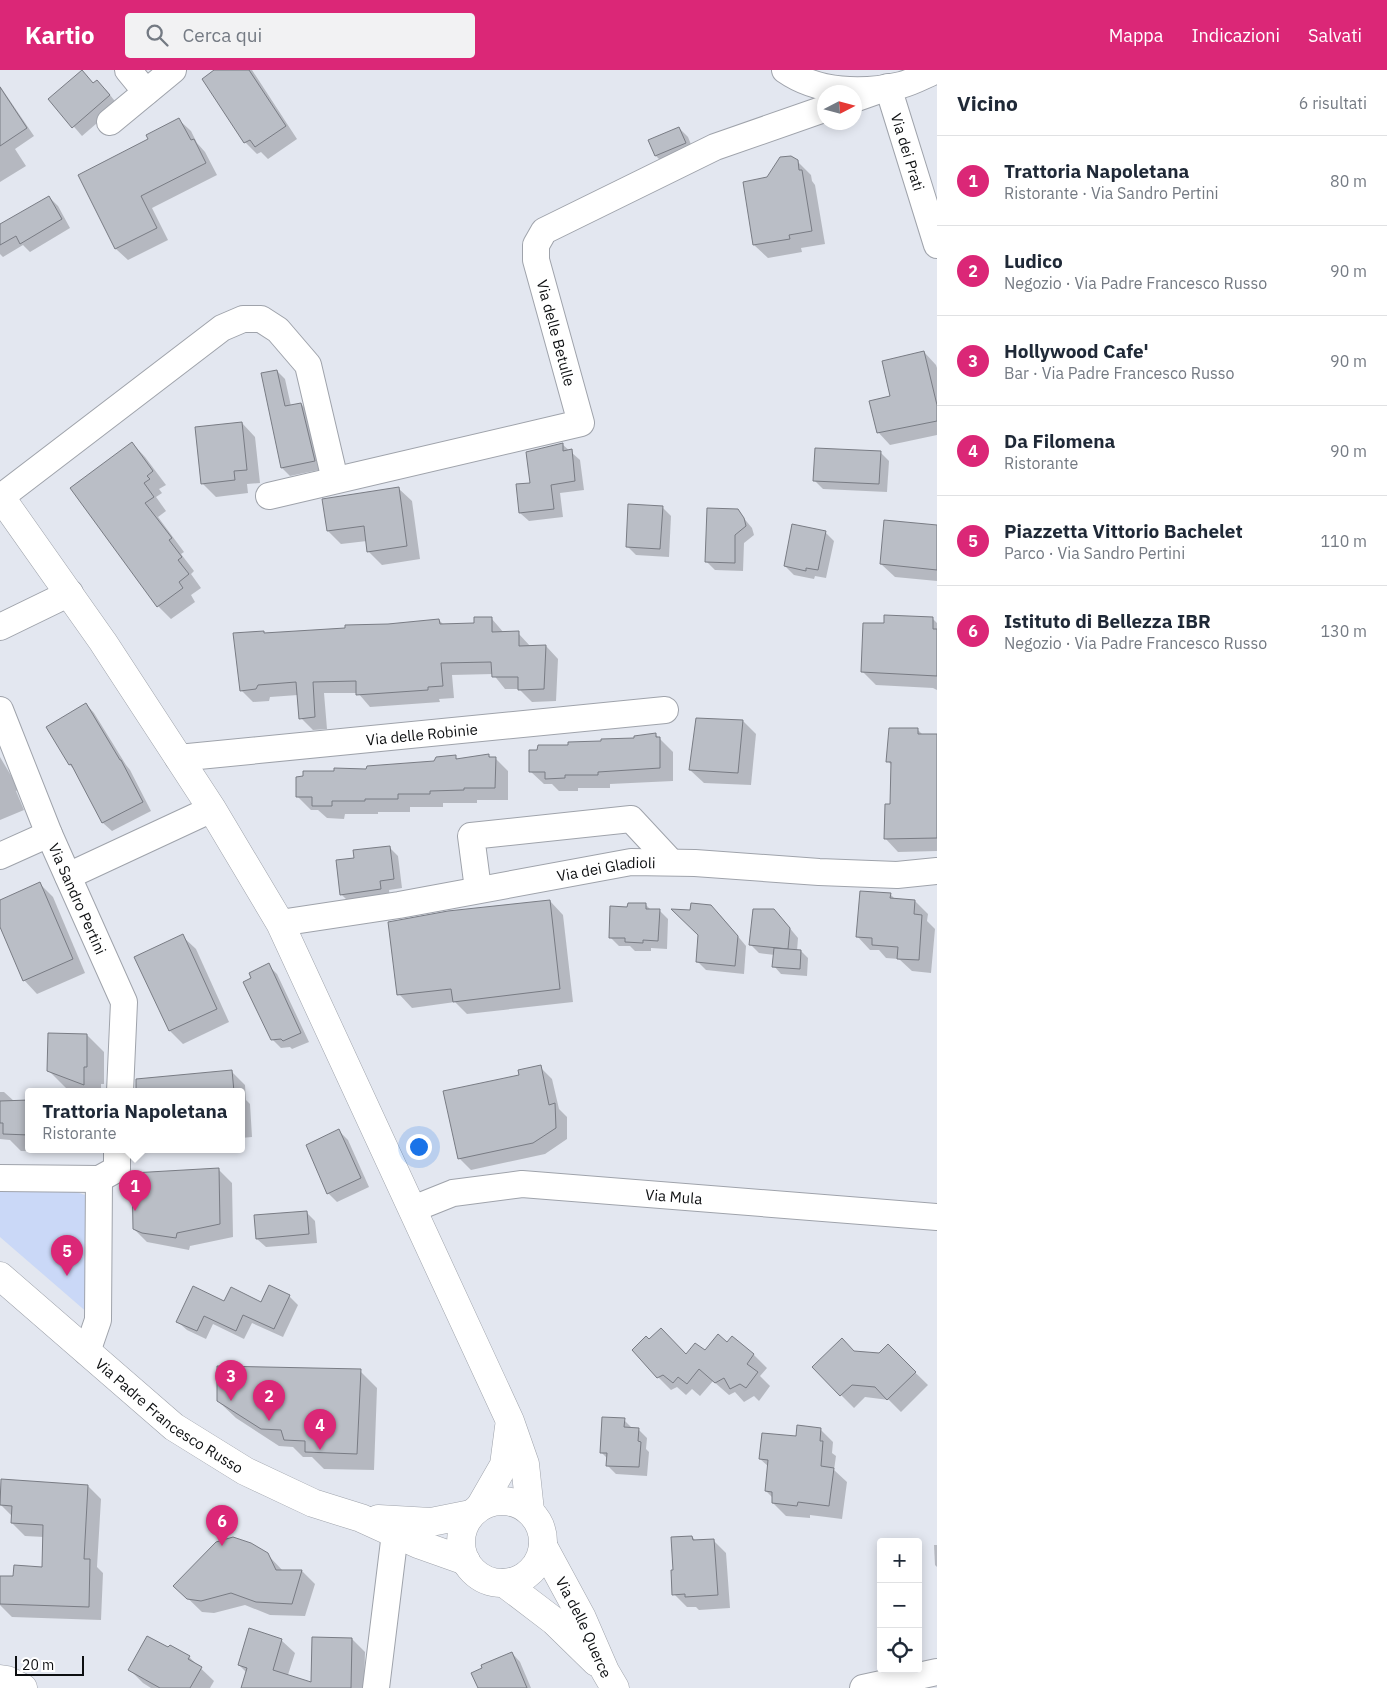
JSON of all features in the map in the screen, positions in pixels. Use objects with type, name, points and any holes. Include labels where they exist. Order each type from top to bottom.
[{"type":"street","points":[[128,70],[146,92]]},
{"type":"street","points":[[110,122],[173,70]]},
{"type":"street","points":[[785,70],[792,75],[831,90],[864,90],[902,85],[937,70]]},
{"type":"street","points":[[862,95],[888,87]]},
{"type":"street","name":"Via dei Prati","points":[[888,87],[937,245]]},
{"type":"street","name":"Via delle Betulle","points":[[269,496],[580,423],[536,260],[536,245],[544,231],[715,147],[817,111]]},
{"type":"street","points":[[335,480],[308,365],[278,330],[261,319],[244,319],[222,328],[1,496],[70,593],[212,809],[280,923],[510,1421],[525,1464],[530,1511]]},
{"type":"street","points":[[0,627],[70,593]]},
{"type":"street","name":"Via Sandro Pertini","points":[[0,710],[49,834],[124,1002],[120,1088]]},
{"type":"street","name":"Via delle Robinie","points":[[178,758],[665,710]]},
{"type":"street","points":[[68,876],[212,809]]},
{"type":"street","points":[[478,889],[471,836],[631,819],[672,862]]},
{"type":"street","points":[[0,856],[49,834]]},
{"type":"street","name":"Via dei Gladioli","points":[[280,923],[399,905],[631,862],[672,862],[897,875],[937,870]]},
{"type":"street","points":[[0,1178],[99,1179],[117,1169],[118,1153]]},
{"type":"street","points":[[87,1352],[98,1320],[99,1179]]},
{"type":"street","name":"Via Mula","points":[[413,1209],[453,1193],[522,1184],[937,1217]]},
{"type":"street","name":"Via Padre Francesco Russo","points":[[0,1276],[174,1427],[245,1471],[313,1503],[361,1518],[466,1561]]},
{"type":"street","points":[[476,1509],[494,1501],[507,1500],[520,1504],[530,1511],[539,1522],[543,1535],[543,1546],[534,1568],[526,1576],[516,1581],[504,1583],[482,1578],[472,1571],[461,1550],[460,1537],[464,1525],[504,1465],[510,1421]]},
{"type":"street","name":"Via Padre Francesco Russo","points":[[361,1518],[431,1522],[476,1509]]},
{"type":"street","points":[[376,1688],[395,1533]]},
{"type":"street","name":"Via delle Querce","points":[[543,1546],[582,1618],[610,1679]]},
{"type":"street","name":"Via delle Querce","points":[[504,1583],[554,1621],[610,1679]]},
{"type":"street","points":[[863,1688],[937,1672]]},
{"type":"street","points":[[0,1679],[8,1680],[23,1688]]},
{"type":"shaded area","points":[[0,1187],[65,1188],[85,1195],[89,1210],[89,1314],[0,1237]]},
{"type":"building","points":[[82,70],[93,83],[97,80],[110,95],[72,128],[48,99]]},
{"type":"building","points":[[214,70],[249,70],[286,126],[255,147],[250,140],[244,143],[202,79]]},
{"type":"building","points":[[0,87],[27,128],[0,146]]},
{"type":"building","points":[[179,118],[191,140],[194,139],[206,163],[141,196],[157,228],[115,249],[78,175],[148,139],[146,135]]},
{"type":"building","points":[[679,127],[686,143],[655,156],[648,140]]},
{"type":"building","points":[[791,156],[798,160],[799,170],[802,170],[812,231],[789,235],[790,239],[753,245],[743,182],[767,177],[780,157]]},
{"type":"building","points":[[49,196],[62,219],[20,244],[16,236],[0,245],[0,224]]},
{"type":"building","points":[[924,351],[937,405],[937,421],[877,433],[869,401],[890,396],[882,361]]},
{"type":"building","points":[[277,370],[285,406],[301,403],[315,461],[281,468],[261,373]]},
{"type":"building","points":[[242,422],[247,470],[234,471],[235,480],[201,484],[195,427]]},
{"type":"building","points":[[132,442],[153,471],[147,476],[150,479],[144,483],[154,497],[145,503],[172,538],[169,540],[182,557],[178,560],[189,574],[179,582],[183,588],[157,607],[70,488]]},
{"type":"building","points":[[563,443],[563,451],[572,449],[575,481],[551,485],[554,509],[519,513],[516,484],[530,483],[526,452]]},
{"type":"building","points":[[815,448],[881,451],[879,484],[813,481]]},
{"type":"building","points":[[399,487],[407,546],[367,552],[364,526],[327,531],[322,499]]},
{"type":"building","points":[[628,504],[663,506],[660,549],[626,547]]},
{"type":"building","points":[[707,508],[738,509],[744,518],[746,526],[735,535],[735,563],[705,562]]},
{"type":"building","points":[[884,520],[937,525],[937,570],[880,564]]},
{"type":"building","points":[[792,524],[826,531],[818,570],[806,568],[806,571],[784,566]]},
{"type":"building","points":[[884,615],[933,617],[933,629],[937,629],[937,676],[861,672],[863,623],[884,623]]},
{"type":"building","points":[[474,617],[492,617],[492,632],[519,631],[519,646],[546,645],[544,689],[518,690],[518,677],[492,677],[491,662],[441,663],[443,686],[428,687],[428,690],[356,695],[356,681],[313,682],[315,717],[299,719],[296,682],[258,685],[256,689],[240,691],[233,633],[345,628],[345,625],[388,624],[439,619],[440,624],[474,623]]},
{"type":"building","points":[[86,703],[121,760],[143,802],[102,823],[71,764],[69,765],[46,727]]},
{"type":"building","points":[[696,718],[743,720],[738,773],[689,770]]},
{"type":"building","points":[[889,728],[918,728],[918,734],[937,734],[937,838],[884,839],[885,804],[890,804],[891,762],[886,762]]},
{"type":"building","points":[[656,733],[656,737],[660,737],[660,768],[598,772],[598,775],[565,775],[565,778],[545,779],[545,772],[529,772],[529,750],[537,750],[538,745],[568,745],[568,742],[634,738],[634,736]]},
{"type":"building","points":[[489,754],[489,757],[496,757],[495,788],[430,791],[430,794],[398,794],[398,799],[332,801],[332,806],[312,806],[312,797],[296,797],[296,777],[303,776],[303,771],[334,771],[334,768],[366,769],[367,766],[434,761],[436,757],[456,755],[456,759]]},
{"type":"building","points":[[390,846],[394,879],[380,881],[381,889],[340,895],[336,860],[354,858],[353,850]]},
{"type":"building","points":[[40,882],[73,959],[23,981],[0,927],[0,900]]},
{"type":"building","points":[[860,891],[891,893],[890,898],[915,900],[914,914],[922,915],[919,960],[897,959],[898,947],[872,945],[872,938],[856,937]]},
{"type":"building","points":[[550,900],[560,989],[453,1002],[451,989],[397,995],[388,922],[448,911]]},
{"type":"building","points":[[628,903],[646,903],[646,909],[660,909],[658,941],[643,940],[643,943],[625,942],[625,938],[609,938],[610,906],[627,907]]},
{"type":"building","points":[[691,903],[711,905],[738,936],[735,966],[696,962],[698,935],[671,909],[690,910]]},
{"type":"building","points":[[753,909],[774,909],[790,928],[788,949],[749,945]]},
{"type":"building","points":[[183,934],[217,1009],[169,1031],[134,957]]},
{"type":"building","points":[[774,948],[801,950],[800,969],[772,967]]},
{"type":"building","points":[[269,963],[301,1033],[283,1041],[281,1039],[271,1040],[243,982],[251,978],[249,973]]},
{"type":"building","points":[[48,1033],[87,1034],[87,1067],[84,1067],[84,1085],[47,1071]]},
{"type":"building","points":[[541,1065],[549,1105],[555,1103],[556,1128],[533,1143],[458,1159],[443,1091],[519,1075],[518,1070]]},
{"type":"building","points":[[232,1070],[234,1088],[136,1088],[136,1079]]},
{"type":"building","points":[[25,1100],[25,1135],[3,1134],[3,1123],[0,1123],[0,1101]]},
{"type":"building","points":[[339,1129],[361,1178],[327,1194],[306,1145]]},
{"type":"building","points":[[219,1168],[220,1224],[177,1233],[176,1238],[142,1233],[133,1229],[132,1173]]},
{"type":"building","points":[[307,1211],[309,1234],[256,1239],[254,1215]]},
{"type":"building","points":[[269,1285],[290,1295],[274,1329],[243,1315],[236,1331],[204,1316],[197,1331],[176,1322],[193,1286],[224,1301],[231,1287],[261,1302]]},
{"type":"building","points":[[661,1328],[686,1354],[695,1343],[705,1350],[718,1334],[727,1342],[732,1336],[754,1354],[747,1364],[758,1372],[746,1388],[740,1384],[730,1389],[724,1378],[715,1383],[699,1369],[687,1384],[678,1377],[673,1383],[663,1375],[657,1378],[632,1350],[646,1336],[649,1339]]},
{"type":"building","points":[[842,1338],[854,1351],[879,1353],[888,1344],[916,1372],[887,1400],[875,1387],[852,1385],[840,1396],[812,1367]]},
{"type":"building","points":[[217,1366],[361,1369],[357,1454],[305,1452],[305,1441],[284,1440],[281,1430],[261,1429],[217,1401]]},
{"type":"building","points":[[602,1417],[625,1418],[624,1427],[639,1428],[638,1441],[641,1442],[639,1467],[606,1466],[607,1453],[600,1453]]},
{"type":"building","points":[[797,1425],[821,1428],[820,1441],[823,1441],[821,1466],[834,1468],[829,1506],[798,1502],[797,1506],[772,1503],[772,1492],[765,1491],[768,1460],[759,1459],[762,1433],[796,1436]]},
{"type":"building","points":[[1,1479],[88,1485],[84,1559],[90,1559],[89,1607],[0,1604],[0,1576],[13,1576],[14,1565],[42,1567],[43,1525],[11,1523],[12,1506],[0,1505]]},
{"type":"building","points":[[692,1536],[693,1540],[714,1539],[718,1595],[685,1597],[685,1594],[672,1595],[671,1537]]},
{"type":"building","points":[[233,1537],[251,1543],[268,1553],[276,1570],[302,1570],[292,1604],[256,1602],[231,1593],[201,1601],[187,1599],[173,1586],[216,1542]]},
{"type":"building","points":[[249,1628],[282,1639],[273,1670],[311,1682],[312,1637],[352,1638],[351,1688],[241,1688],[247,1668],[238,1665]]},
{"type":"building","points":[[147,1636],[168,1647],[170,1645],[190,1656],[188,1659],[202,1667],[190,1688],[160,1688],[128,1670]]},
{"type":"building","points":[[512,1652],[527,1688],[478,1688],[471,1673],[482,1668],[481,1665]]},
{"type":"place","name":"Trattoria Napoletana","points":[[135,1211]]},
{"type":"place","name":"Piazzetta Vittorio Bachelet","points":[[67,1276]]},
{"type":"place","name":"Hollywood Cafe'","points":[[231,1401]]},
{"type":"place","name":"Ludico","points":[[269,1421]]},
{"type":"place","name":"Da Filomena","points":[[320,1450]]},
{"type":"place","name":"Istituto di Bellezza IBR","points":[[222,1546]]}]
